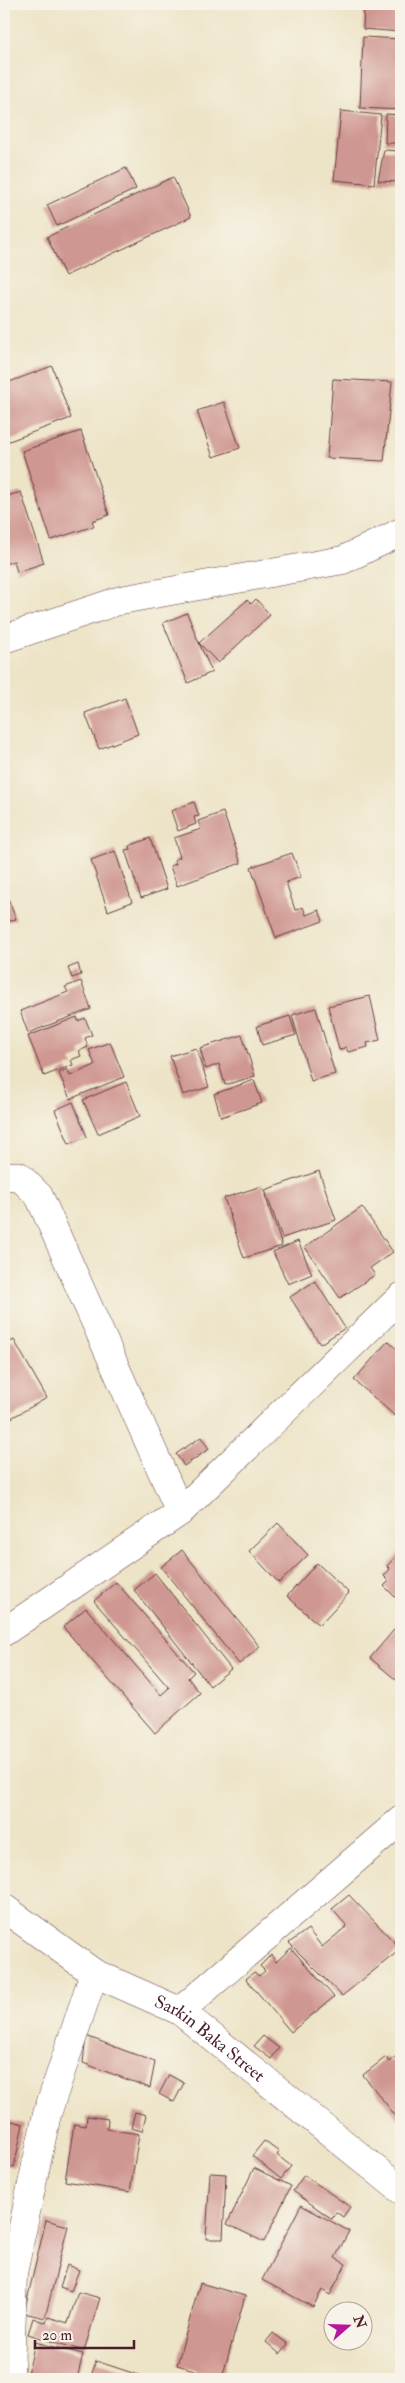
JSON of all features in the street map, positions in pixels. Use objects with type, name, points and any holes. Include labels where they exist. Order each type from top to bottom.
[{"type":"street","points":[[4,639],[121,600],[343,560],[401,532]]},
{"type":"street","points":[[4,1176],[19,1176],[39,1196],[180,1512]]},
{"type":"street","points":[[4,1632],[180,1512],[401,1297]]},
{"type":"street","points":[[180,2011],[401,1820]]},
{"type":"street","name":"Sarkin Baka Street","points":[[4,1908],[94,1973],[180,2011],[401,2190]]},
{"type":"street","points":[[10,2379],[13,2273],[47,2114],[94,1973]]},
{"type":"building","points":[[364,4],[401,4],[401,32],[363,29]]},
{"type":"building","points":[[363,37],[401,39],[401,110],[360,108]]},
{"type":"building","points":[[341,111],[381,115],[374,184],[334,180]]},
{"type":"building","points":[[386,114],[401,115],[401,143],[385,143]]},
{"type":"building","points":[[4,136],[9,149],[4,150]]},
{"type":"building","points":[[384,150],[401,151],[401,182],[378,181]]},
{"type":"building","points":[[126,168],[136,189],[57,226],[47,205]]},
{"type":"building","points":[[173,177],[191,217],[65,276],[47,237]]},
{"type":"building","points":[[52,366],[71,418],[4,443],[4,384]]},
{"type":"building","points":[[333,379],[392,382],[384,461],[327,458]]},
{"type":"building","points":[[224,402],[240,448],[213,457],[197,411]]},
{"type":"building","points":[[81,431],[109,515],[92,521],[94,526],[51,540],[22,451]]},
{"type":"building","points":[[21,492],[44,563],[17,572],[14,561],[4,564],[4,497]]},
{"type":"building","points":[[256,599],[270,615],[218,663],[199,643],[247,600],[251,604]]},
{"type":"building","points":[[187,613],[212,672],[188,683],[163,623]]},
{"type":"building","points":[[125,698],[138,734],[99,749],[85,713]]},
{"type":"building","points":[[194,802],[199,816],[194,817],[196,824],[178,831],[171,811]]},
{"type":"building","points":[[223,812],[241,863],[177,886],[170,866],[176,864],[174,860],[180,857],[174,838],[201,829],[198,821]]},
{"type":"building","points":[[150,838],[167,889],[141,898],[125,850],[130,849],[129,846]]},
{"type":"building","points":[[115,851],[132,902],[108,911],[91,860]]},
{"type":"building","points":[[292,853],[301,877],[286,882],[295,910],[303,907],[306,915],[319,910],[323,921],[276,938],[251,867]]},
{"type":"building","points":[[4,888],[16,919],[4,923]]},
{"type":"building","points":[[78,964],[81,975],[72,978],[68,968]]},
{"type":"building","points":[[81,981],[91,1009],[28,1033],[20,1011],[68,992],[65,987]]},
{"type":"building","points":[[370,996],[380,1040],[367,1043],[368,1047],[348,1052],[346,1047],[339,1050],[328,1006]]},
{"type":"building","points":[[316,1008],[335,1074],[311,1081],[292,1015]]},
{"type":"building","points":[[290,1016],[296,1035],[262,1045],[257,1026]]},
{"type":"building","points":[[77,1017],[78,1021],[85,1018],[92,1035],[85,1038],[88,1047],[79,1051],[81,1056],[71,1060],[73,1065],[44,1076],[28,1036]]},
{"type":"building","points":[[242,1035],[255,1076],[225,1085],[219,1064],[206,1069],[200,1048]]},
{"type":"building","points":[[110,1042],[124,1077],[70,1099],[59,1073],[67,1069],[70,1076],[95,1065],[89,1050]]},
{"type":"building","points":[[196,1048],[209,1087],[183,1095],[170,1056]]},
{"type":"building","points":[[254,1080],[262,1103],[221,1117],[214,1094]]},
{"type":"building","points":[[126,1082],[140,1116],[98,1134],[83,1100]]},
{"type":"building","points":[[73,1102],[87,1137],[69,1144],[55,1110]]},
{"type":"building","points":[[319,1171],[336,1220],[282,1238],[265,1190]]},
{"type":"building","points":[[262,1186],[282,1246],[244,1258],[224,1198]]},
{"type":"building","points":[[362,1207],[393,1252],[370,1268],[375,1275],[340,1298],[305,1247]]},
{"type":"building","points":[[298,1241],[312,1274],[288,1284],[273,1252]]},
{"type":"building","points":[[315,1281],[345,1328],[320,1344],[290,1297]]},
{"type":"building","points":[[14,1340],[47,1398],[4,1422],[4,1345]]},
{"type":"building","points":[[388,1341],[401,1353],[401,1409],[395,1416],[354,1380]]},
{"type":"building","points":[[201,1437],[209,1449],[184,1466],[176,1454]]},
{"type":"building","points":[[278,1523],[308,1555],[279,1583],[249,1551]]},
{"type":"building","points":[[182,1550],[260,1647],[239,1664],[161,1567]]},
{"type":"building","points":[[401,1551],[401,1603],[384,1586],[389,1581],[384,1576],[390,1569],[387,1566]]},
{"type":"building","points":[[317,1563],[349,1593],[319,1625],[287,1596]]},
{"type":"building","points":[[155,1573],[231,1669],[210,1686],[134,1590]]},
{"type":"building","points":[[116,1582],[194,1672],[188,1678],[200,1693],[155,1733],[63,1627],[86,1608],[161,1695],[169,1688],[94,1601]]},
{"type":"building","points":[[399,1624],[401,1626],[401,1684],[370,1658]]},
{"type":"building","points":[[349,1895],[401,1949],[342,1996],[289,1943],[308,1929],[322,1947],[347,1926],[332,1909]]},
{"type":"building","points":[[291,1948],[334,1997],[291,2032],[246,1979],[254,1972],[259,1976],[265,1971],[260,1966],[271,1955],[276,1962]]},
{"type":"building","points":[[86,2036],[155,2062],[150,2088],[83,2063]]},
{"type":"building","points":[[263,2036],[279,2048],[271,2059],[254,2046]]},
{"type":"building","points":[[401,2052],[401,2116],[398,2119],[363,2075],[386,2057],[389,2062]]},
{"type":"building","points":[[169,2075],[184,2083],[174,2102],[159,2094]]},
{"type":"building","points":[[135,2112],[146,2115],[142,2131],[131,2128]]},
{"type":"building","points":[[87,2116],[108,2119],[107,2129],[139,2134],[130,2192],[65,2181],[74,2124],[86,2126]]},
{"type":"building","points":[[4,2119],[23,2124],[14,2167],[4,2165]]},
{"type":"building","points":[[264,2141],[279,2152],[277,2155],[291,2166],[281,2179],[252,2156]]},
{"type":"building","points":[[254,2168],[291,2186],[264,2242],[227,2224]]},
{"type":"building","points":[[210,2173],[226,2174],[223,2239],[206,2239]]},
{"type":"building","points":[[304,2175],[350,2207],[343,2217],[336,2212],[332,2219],[293,2191]]},
{"type":"building","points":[[301,2205],[349,2231],[335,2258],[346,2264],[330,2295],[322,2290],[313,2307],[262,2280]]},
{"type":"building","points":[[46,2220],[68,2226],[45,2318],[24,2313]]},
{"type":"building","points":[[67,2265],[79,2270],[71,2291],[60,2287]]},
{"type":"building","points":[[200,2283],[245,2296],[222,2378],[177,2365]]},
{"type":"building","points":[[78,2292],[100,2298],[84,2351],[28,2334],[33,2318],[46,2323],[48,2317],[68,2323]]},
{"type":"building","points":[[273,2333],[288,2344],[280,2354],[266,2342]]},
{"type":"building","points":[[35,2342],[83,2354],[77,2379],[27,2378]]},
{"type":"building","points":[[96,2361],[151,2379],[90,2379]]}]
